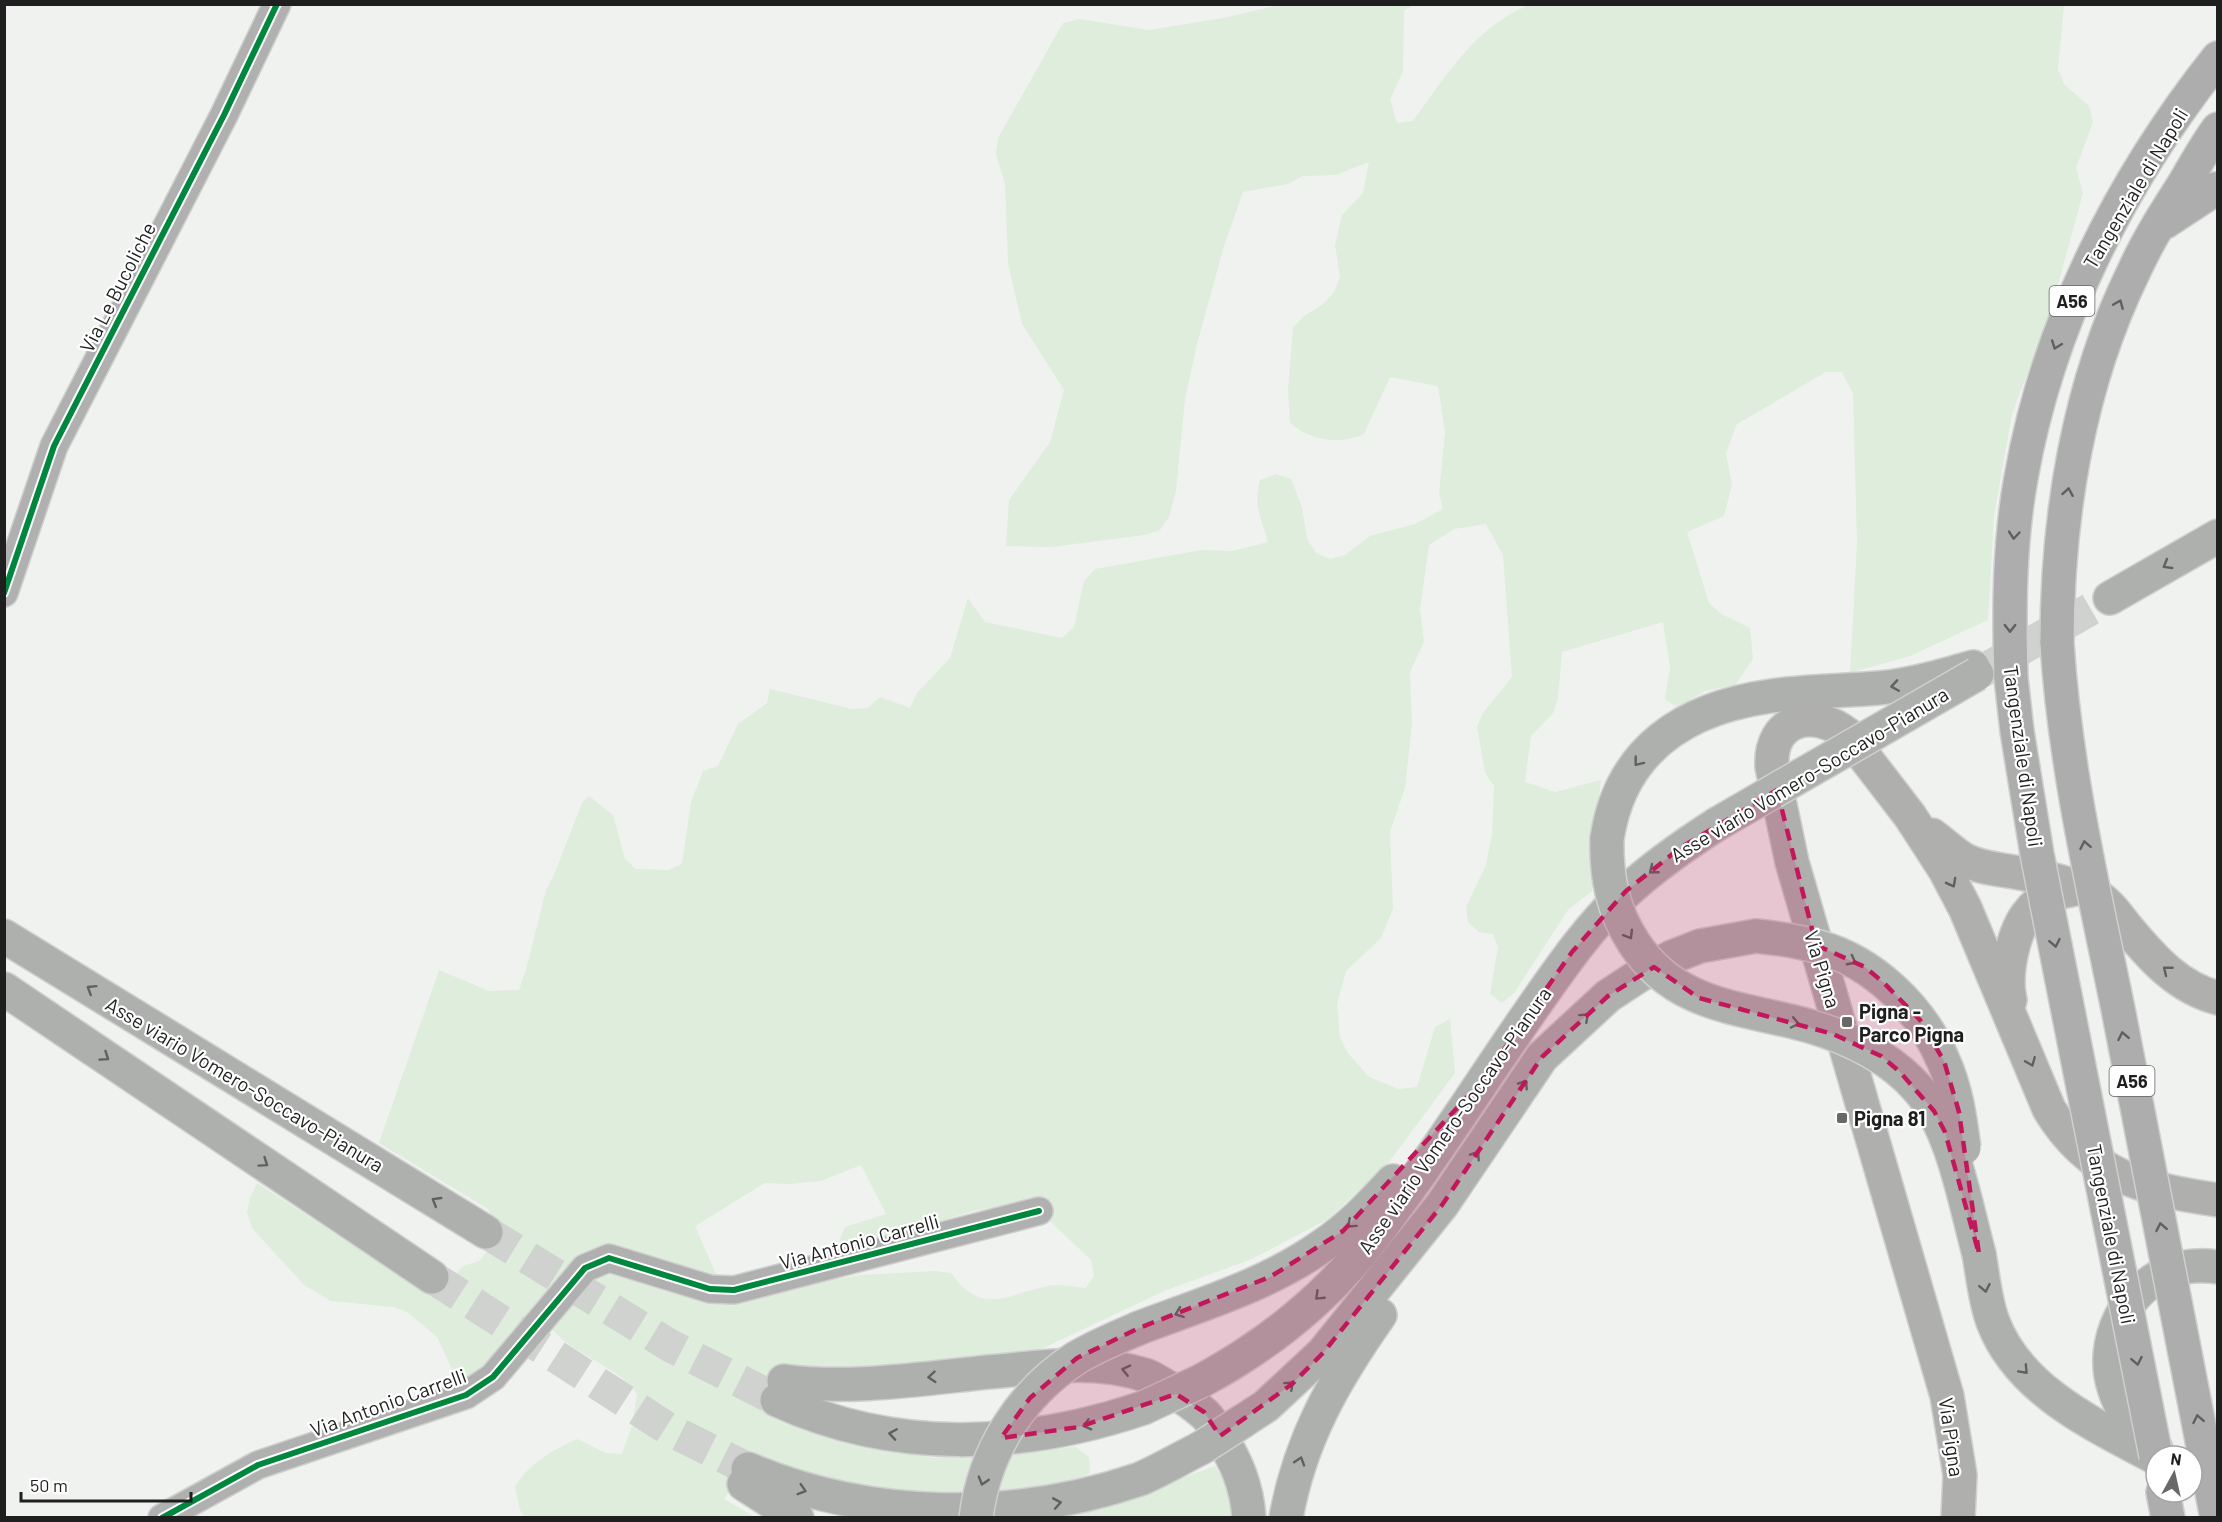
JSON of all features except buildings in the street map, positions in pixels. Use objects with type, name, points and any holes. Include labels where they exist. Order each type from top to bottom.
[{"type":"highway","name":"Tangenziale di Napoli","points":[[2153,1444],[2037,854],[2017,731],[2011,678],[2010,618],[2014,530],[2023,468],[2045,376],[2083,274],[2105,232],[2171,122],[2217,58]]},
{"type":"highway","name":"Tangenziale di Napoli","points":[[2217,129],[2156,228],[2133,272],[2115,313],[2100,357],[2080,431],[2063,520],[2058,571],[2057,643],[2061,705],[2076,799],[2217,1518]]},
{"type":"highway","points":[[2156,228],[2215,189]]},
{"type":"highway","points":[[2110,598],[2217,536]]},
{"type":"highway","name":"Asse viario Vomero-Soccavo-Pianura","points":[[1249,1518],[1245,1488],[1239,1468],[1216,1429],[1204,1413],[1148,1376],[1117,1368],[1092,1365],[1037,1367],[856,1384],[805,1384],[781,1391],[801,1411],[860,1428],[918,1437],[977,1440],[1049,1433],[1143,1408],[1200,1381],[1253,1351],[1314,1301],[1354,1261],[1422,1161],[1482,1081],[1572,952],[1608,910],[1626,891],[1680,848],[1717,824],[1975,671],[1881,688],[1772,696],[1747,700],[1701,714],[1682,723],[1648,749],[1634,767],[1616,801],[1607,839],[1608,878],[1619,918],[1639,951],[1662,976],[1680,988],[1699,998],[1738,1011],[1808,1026],[1859,1045],[1881,1056],[1918,1089],[1945,1131],[1979,1254]]},
{"type":"highway","name":"Asse viario Vomero-Soccavo-Pianura","points":[[4,936],[486,1232]]},
{"type":"highway","name":"Asse viario Vomero-Soccavo-Pianura","points":[[797,1518],[744,1475],[845,1501],[913,1512],[976,1512],[1039,1506],[1096,1494],[1140,1479],[1201,1448],[1266,1406],[1323,1353],[1443,1202],[1542,1057],[1608,996],[1672,957],[1700,946],[1756,936],[1791,939],[1821,947],[1865,967],[1884,982],[1920,1020],[1944,1061],[1954,1092],[1959,1112],[1979,1254]]},
{"type":"highway","points":[[4,989],[432,1277]]},
{"type":"highway","points":[[976,1518],[982,1481],[1004,1432],[1044,1383],[1077,1358],[1139,1328],[1245,1288],[1297,1262],[1351,1224],[1422,1161]]},
{"type":"highway","points":[[1286,1518],[1306,1439],[1319,1412],[1355,1350],[1411,1267],[1443,1202]]},
{"type":"highway","points":[[1979,1254],[1992,1321],[2017,1363],[2037,1384],[2064,1405],[2144,1450]]},
{"type":"highway","points":[[2150,1444],[2143,1438],[2120,1404],[2113,1386],[2110,1369],[2113,1337],[2120,1317],[2130,1299],[2154,1280],[2171,1271],[2187,1266],[2217,1267]]},
{"type":"main road","name":"Via Pigna","points":[[1958,1518],[1959,1475],[1947,1396],[1792,862],[1772,767],[1774,742],[1781,732],[1791,724],[1803,720],[1820,720],[1835,725],[1847,734],[1910,816],[1945,870],[1965,908],[2049,1109],[2074,1143],[2091,1158],[2118,1175],[2142,1185],[2217,1200]]},
{"type":"main road","name":"Via Pigna","points":[[1910,816],[1966,861],[1983,867],[2050,879],[2100,898],[2111,908],[2150,956],[2166,970],[2194,989],[2217,998]]},
{"type":"main road","name":"Via Pigna","points":[[2017,1028],[2009,994],[2009,974],[2013,947],[2021,927],[2029,911],[2039,902],[2054,894],[2084,890]]},
{"type":"street","name":"Via Le Bucoliche","points":[[4,593],[54,446],[224,116],[277,4]]},
{"type":"street","name":"Via Antonio Carrelli","points":[[162,1518],[258,1465],[466,1395],[493,1377],[585,1268],[609,1258],[710,1289],[734,1290],[1040,1211]]},
{"type":"highlighted area","points":[[1777,790],[1816,945],[1865,967],[1884,983],[1920,1020],[1944,1061],[1959,1112],[1979,1254],[1945,1132],[1934,1111],[1900,1072],[1881,1056],[1833,1034],[1699,998],[1654,967],[1608,996],[1542,1057],[1442,1205],[1323,1353],[1292,1384],[1220,1436],[1204,1412],[1176,1394],[1079,1427],[1001,1438],[1030,1398],[1077,1358],[1139,1328],[1270,1277],[1343,1231],[1482,1081],[1572,952],[1626,891],[1680,848]]},
{"type":"green space","points":[[1280,5],[1415,5],[1404,10],[1403,71],[1390,100],[1397,123],[1413,121],[1450,70],[1477,40],[1510,14],[1529,5],[2064,5],[2058,69],[2064,84],[2089,106],[2093,122],[2076,168],[2083,193],[2050,314],[2012,414],[1994,516],[1988,620],[1910,656],[1850,673],[1857,542],[1853,394],[1842,372],[1826,372],[1737,424],[1726,453],[1732,485],[1724,516],[1687,532],[1709,603],[1721,614],[1750,628],[1753,659],[1735,685],[1705,691],[1678,708],[1665,699],[1670,667],[1663,622],[1562,652],[1558,697],[1553,713],[1531,736],[1525,782],[1555,792],[1601,780],[1594,838],[1592,891],[1568,910],[1514,993],[1502,1003],[1490,994],[1498,947],[1493,934],[1479,932],[1468,922],[1466,907],[1486,865],[1492,834],[1494,786],[1485,773],[1477,727],[1483,713],[1512,677],[1503,555],[1486,524],[1454,529],[1429,545],[1420,609],[1424,642],[1410,672],[1412,724],[1405,788],[1390,832],[1393,909],[1381,938],[1346,971],[1337,1004],[1340,1037],[1347,1052],[1369,1077],[1399,1089],[1417,1087],[1435,1027],[1450,1019],[1455,1073],[1389,1162],[1328,1219],[1252,1259],[1164,1291],[1035,1352],[784,1375],[769,1415],[856,1444],[933,1458],[1076,1447],[1089,1457],[1090,1473],[1070,1483],[957,1497],[909,1496],[805,1477],[753,1454],[724,1499],[755,1517],[525,1518],[520,1510],[515,1487],[527,1471],[550,1453],[577,1439],[606,1453],[622,1454],[632,1426],[637,1394],[618,1375],[571,1345],[550,1327],[582,1285],[609,1268],[743,1296],[860,1275],[935,1271],[951,1273],[962,1287],[974,1295],[985,1299],[996,1299],[1048,1286],[1086,1288],[1094,1276],[1091,1260],[1051,1222],[1021,1203],[973,1211],[851,1249],[839,1241],[845,1227],[886,1214],[861,1165],[821,1181],[789,1184],[765,1183],[695,1226],[719,1281],[601,1249],[571,1262],[494,1364],[460,1386],[437,1337],[407,1312],[393,1307],[331,1301],[304,1285],[252,1228],[247,1212],[257,1183],[404,1279],[436,1284],[452,1278],[463,1266],[479,1261],[490,1248],[495,1222],[488,1209],[379,1143],[439,970],[489,991],[519,990],[546,890],[582,803],[589,796],[613,815],[625,859],[636,869],[668,870],[682,864],[691,802],[703,771],[718,766],[738,724],[767,703],[770,689],[852,709],[868,708],[880,697],[910,708],[917,693],[950,658],[968,598],[985,622],[1062,638],[1074,627],[1084,581],[1095,569],[1202,550],[1233,551],[1268,542],[1257,497],[1260,480],[1276,474],[1291,479],[1302,507],[1307,539],[1316,553],[1330,559],[1345,555],[1370,536],[1415,524],[1443,509],[1439,494],[1445,433],[1438,386],[1390,377],[1364,434],[1354,437],[1335,440],[1316,437],[1290,423],[1288,390],[1293,328],[1304,316],[1322,305],[1334,292],[1340,277],[1335,245],[1342,215],[1363,193],[1369,162],[1336,175],[1303,176],[1288,184],[1243,192],[1224,246],[1197,344],[1185,399],[1176,491],[1169,517],[1160,530],[1144,535],[1051,547],[1006,546],[1009,500],[1050,442],[1064,390],[1022,324],[1008,263],[1005,184],[996,154],[998,138],[1063,23],[1079,19],[1149,30],[1223,18]]},
{"type":"green space","points":[[1215,1466],[1228,1490],[1232,1517],[1072,1518]]},
{"type":"tunnel","points":[[1977,674],[2110,598]]},
{"type":"tunnel","points":[[486,1232],[669,1345],[777,1400]]},
{"type":"tunnel","points":[[432,1277],[670,1430],[748,1469]]},
{"type":"cycle path","points":[[4,593],[54,446],[224,115],[277,4]]},
{"type":"cycle path","points":[[162,1518],[258,1465],[466,1395],[493,1377],[585,1268],[609,1258],[710,1289],[734,1290],[1039,1211]]},
{"type":"place","name":"Pigna - Parco Pigna","points":[[1847,1022]]},
{"type":"place","name":"Pigna 81","points":[[1842,1118]]}]
